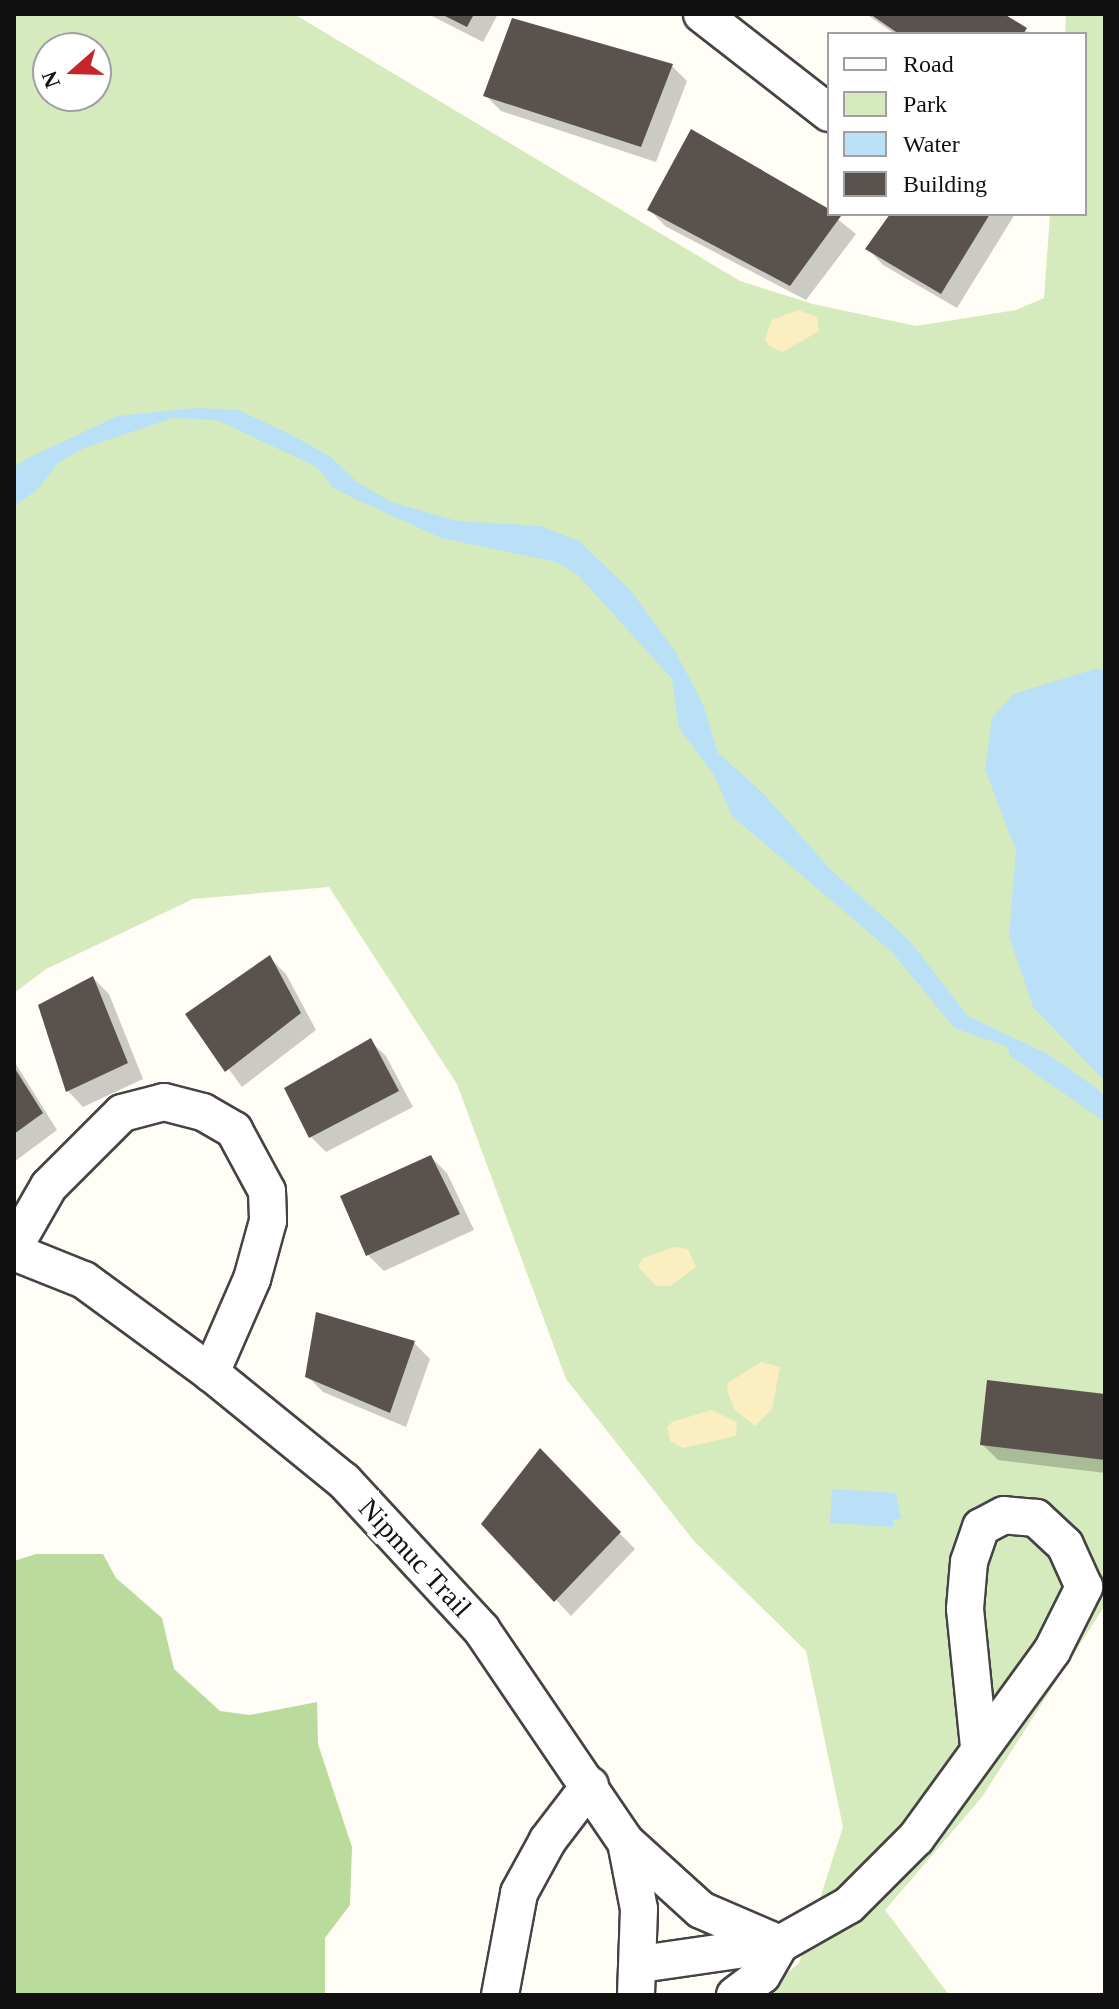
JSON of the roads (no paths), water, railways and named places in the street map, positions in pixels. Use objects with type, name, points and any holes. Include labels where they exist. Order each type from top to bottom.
[{"type":"street","points":[[702,14],[827,111]]},
{"type":"street","points":[[14,1249],[49,1186],[122,1113],[164,1102],[203,1112],[234,1130],[267,1191],[268,1221],[252,1279],[211,1373]]},
{"type":"street","name":"Nipmuc Trail","points":[[14,1249],[84,1280],[211,1373],[344,1481],[481,1629],[626,1842],[639,1909],[638,1979]]},
{"type":"street","points":[[638,1979],[780,1944],[849,1905],[916,1838],[979,1746],[1094,1590],[1065,1545],[1036,1518],[1004,1515],[981,1527],[969,1562],[965,1609],[979,1746]]},
{"type":"street","points":[[500,1995],[519,1893],[548,1840],[590,1785]]},
{"type":"street","points":[[626,1842],[701,1910],[780,1944]]},
{"type":"street","points":[[735,1995],[762,1975],[780,1944]]},
{"type":"water","points":[[195,408],[238,410],[288,433],[331,457],[357,482],[391,502],[457,521],[540,526],[579,541],[632,592],[675,651],[703,704],[718,753],[762,792],[831,870],[909,940],[968,1016],[1047,1054],[1098,1089],[1105,1097],[1105,1122],[1010,1056],[1008,1047],[954,1028],[893,953],[732,816],[714,775],[679,728],[672,679],[578,575],[556,562],[441,538],[332,487],[317,467],[217,420],[173,418],[84,448],[58,463],[36,491],[14,506],[14,467],[30,457],[118,416]]},
{"type":"water","points":[[1095,669],[1105,670],[1105,1081],[1033,1007],[1009,936],[1016,850],[985,770],[992,718],[1013,694]]},
{"type":"water","points":[[832,1489],[896,1493],[901,1519],[893,1519],[893,1527],[830,1523]]}]
